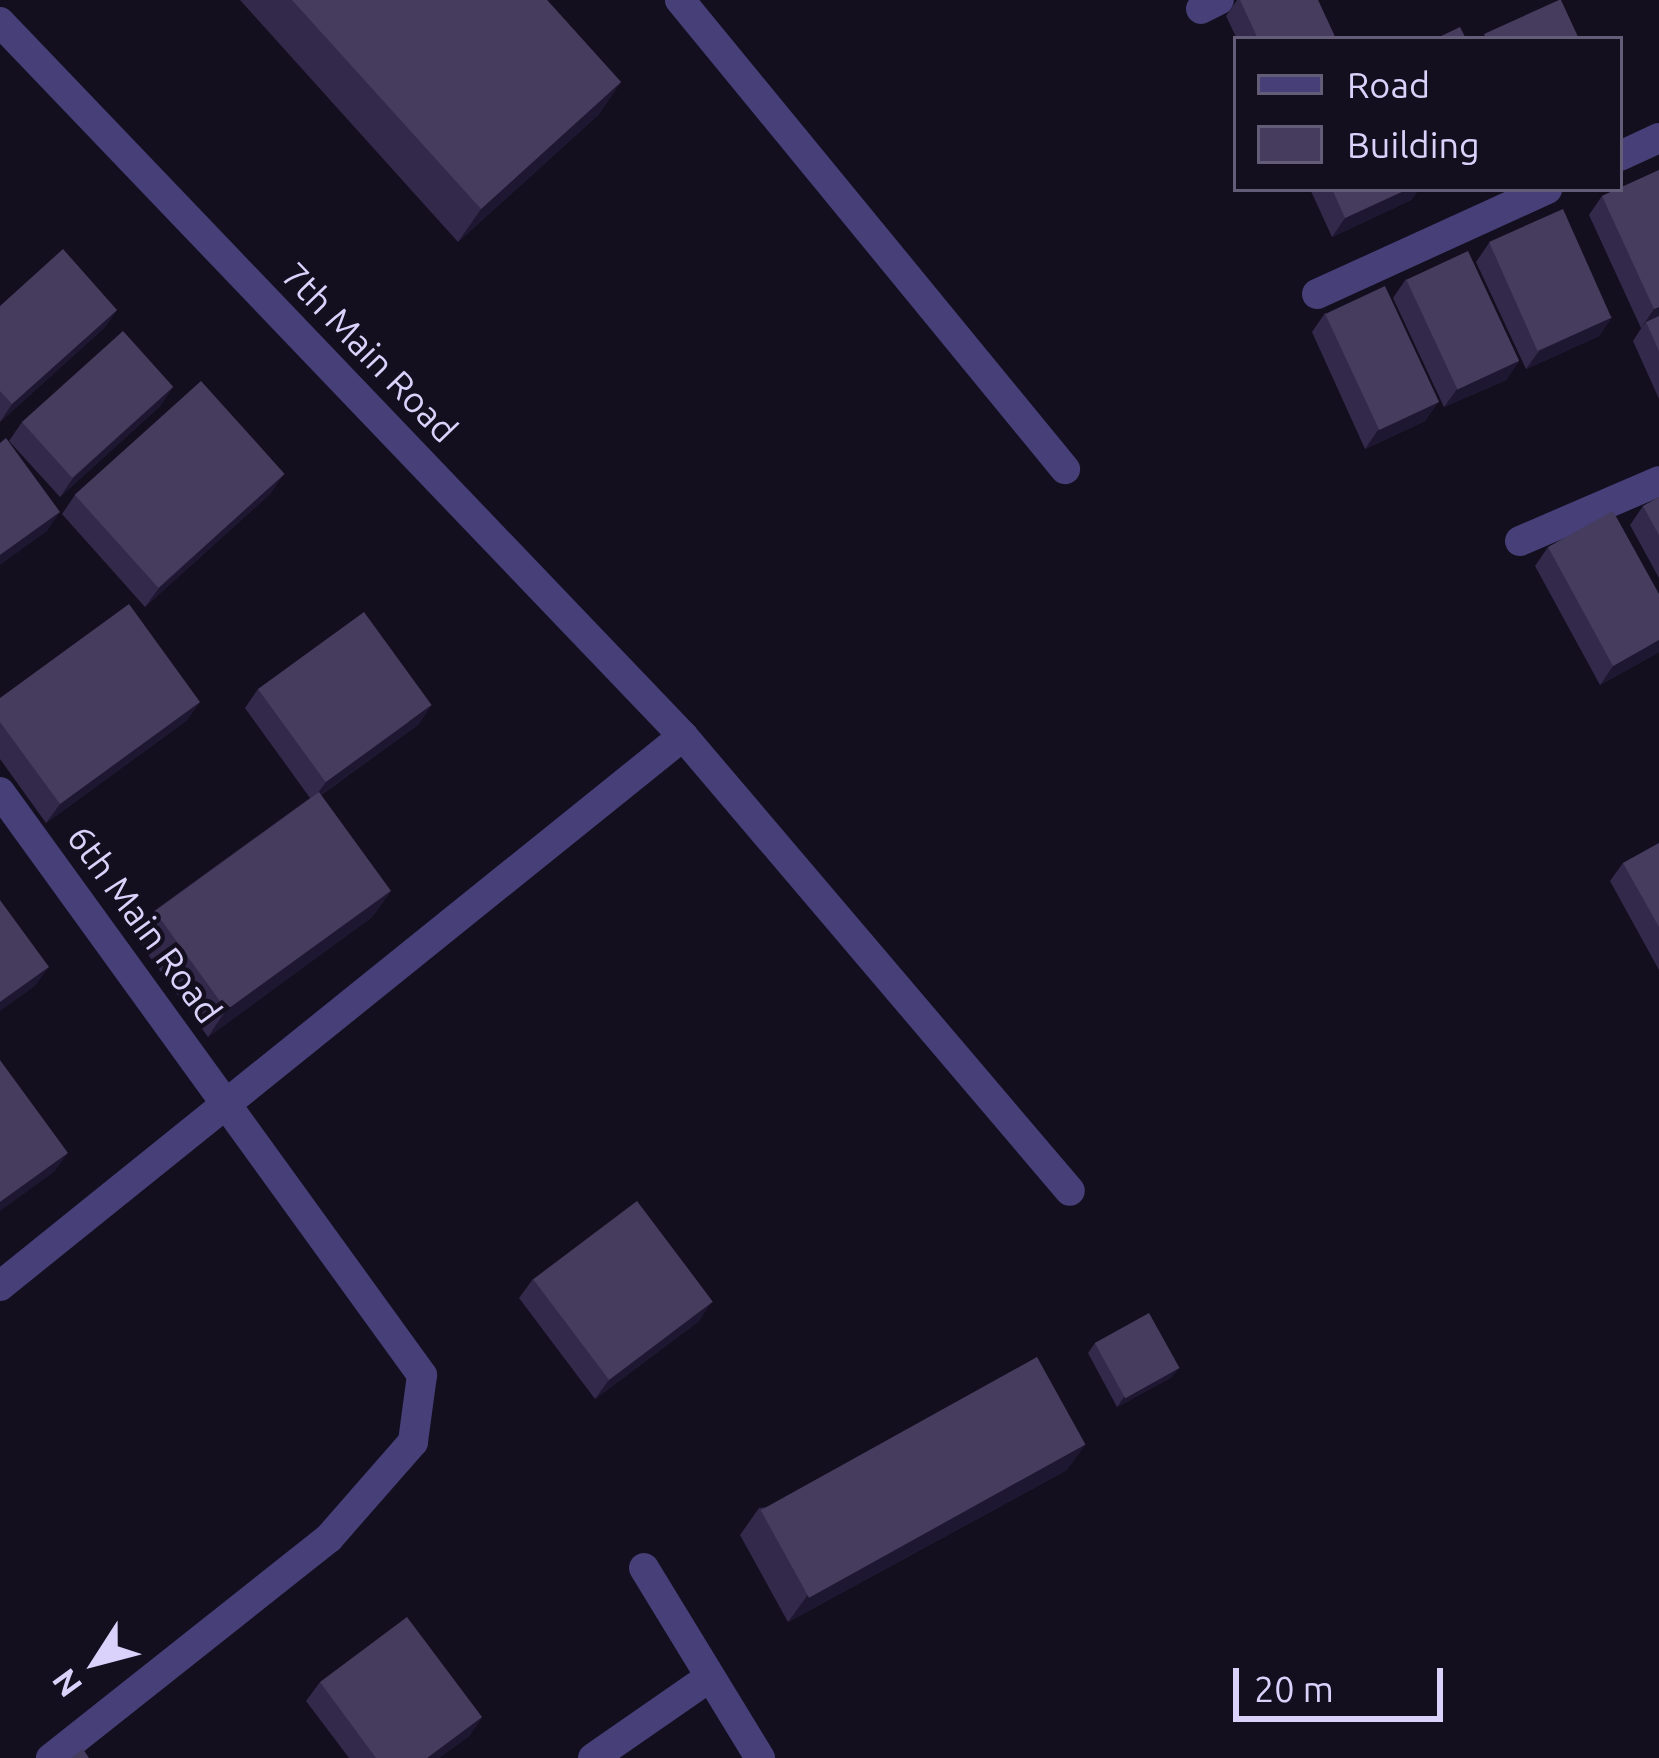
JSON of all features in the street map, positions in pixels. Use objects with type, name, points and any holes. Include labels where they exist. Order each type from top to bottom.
[{"type":"street","points":[[680,0],[1065,469]]},
{"type":"street","name":"7th Main Road","points":[[0,22],[683,736],[1070,1191]]},
{"type":"street","points":[[1623,155],[1659,138]]},
{"type":"street","points":[[1317,294],[1540,192]]},
{"type":"street","points":[[1520,541],[1659,481]]},
{"type":"street","points":[[0,1286],[683,736]]},
{"type":"street","name":"6th Main Road","points":[[5,809],[227,1103],[422,1376],[413,1442],[329,1538],[51,1758]]},
{"type":"street","points":[[644,1568],[760,1758]]},
{"type":"street","points":[[593,1758],[710,1678]]},
{"type":"building","points":[[292,0],[547,0],[621,82],[481,209]]},
{"type":"building","points":[[1240,0],[1318,0],[1335,36],[1257,36]]},
{"type":"building","points":[[1561,0],[1578,36],[1485,36]]},
{"type":"building","points":[[1460,27],[1464,36],[1441,36]]},
{"type":"building","points":[[1659,170],[1659,307],[1654,309],[1602,196],[1623,192],[1623,186]]},
{"type":"building","points":[[1333,192],[1401,192],[1345,218]]},
{"type":"building","points":[[1563,209],[1611,318],[1537,351],[1489,242]]},
{"type":"building","points":[[63,249],[117,310],[12,404],[0,391],[0,306]]},
{"type":"building","points":[[1468,251],[1519,361],[1458,389],[1406,280]]},
{"type":"building","points":[[1385,286],[1439,402],[1379,430],[1325,314]]},
{"type":"building","points":[[1659,316],[1659,351],[1646,322]]},
{"type":"building","points":[[123,331],[173,387],[72,478],[22,422]]},
{"type":"building","points":[[201,381],[285,474],[158,588],[75,495]]},
{"type":"building","points":[[6,438],[60,512],[0,555],[0,443]]},
{"type":"building","points":[[1659,497],[1659,535],[1643,506]]},
{"type":"building","points":[[1613,511],[1659,594],[1659,640],[1613,666],[1548,547]]},
{"type":"building","points":[[129,604],[200,702],[60,804],[0,722],[0,698]]},
{"type":"building","points":[[364,612],[432,705],[326,782],[258,689]]},
{"type":"building","points":[[319,792],[391,891],[226,1010],[155,911]]},
{"type":"building","points":[[1659,843],[1659,927],[1623,863]]},
{"type":"building","points":[[0,900],[49,967],[0,1002]]},
{"type":"building","points":[[0,1060],[68,1153],[0,1202]]},
{"type":"building","points":[[637,1201],[713,1302],[609,1380],[533,1279]]},
{"type":"building","points":[[1149,1313],[1180,1368],[1125,1398],[1095,1343]]},
{"type":"building","points":[[1037,1357],[1085,1444],[809,1598],[761,1510]]},
{"type":"building","points":[[407,1617],[482,1717],[427,1758],[376,1758],[320,1682]]}]
